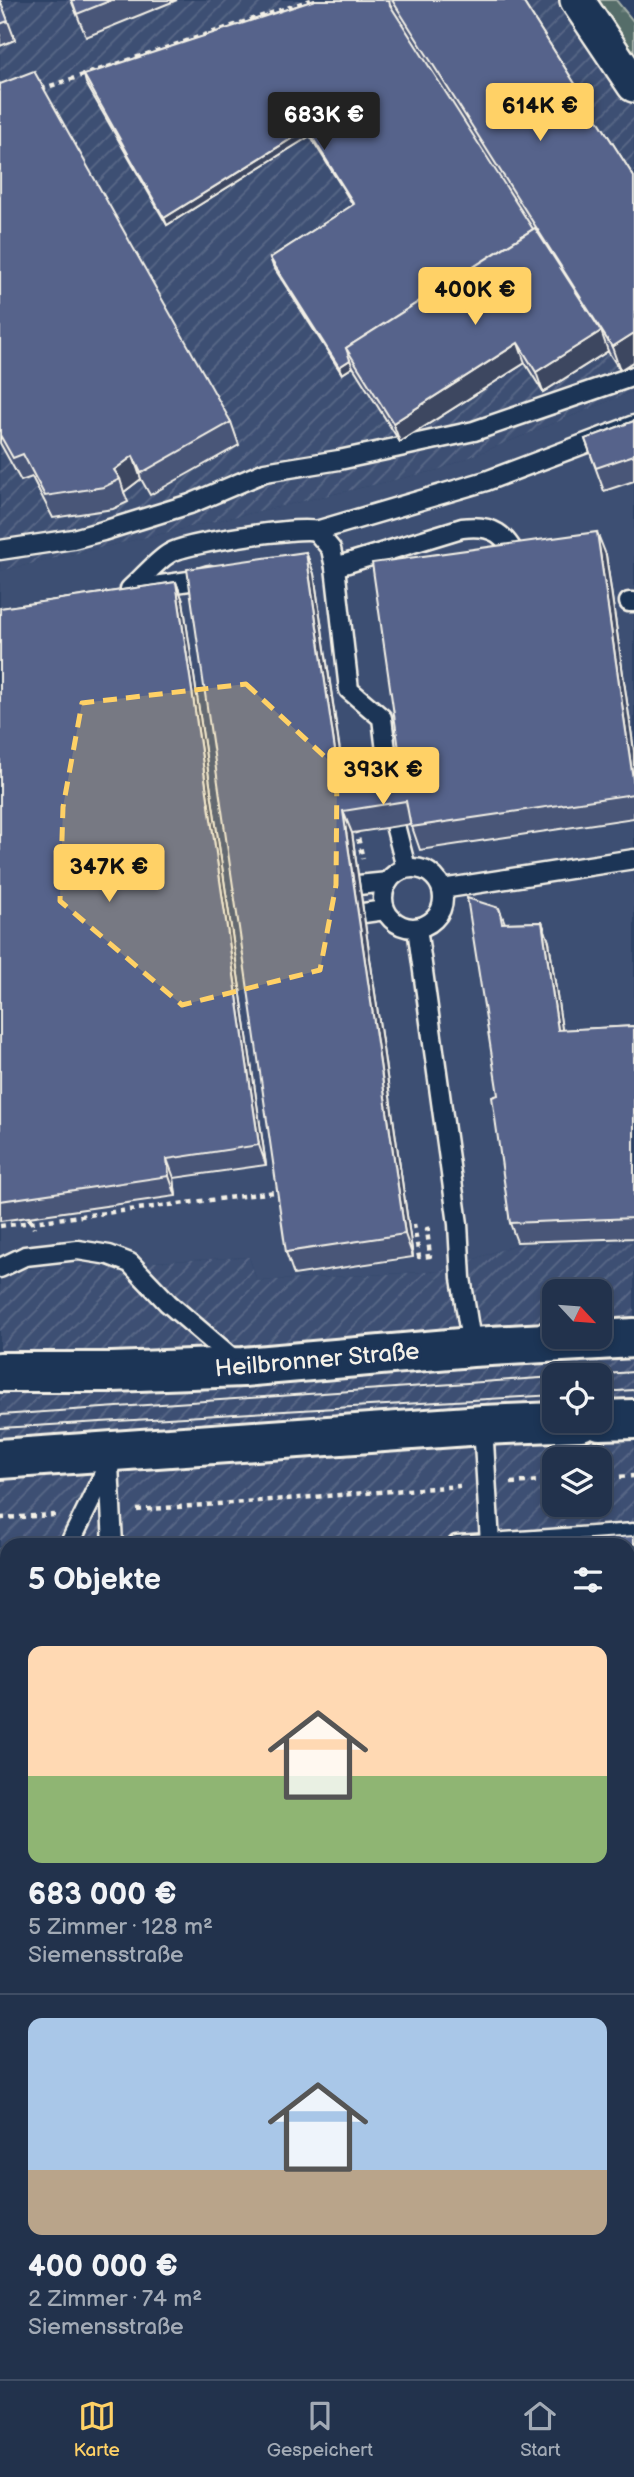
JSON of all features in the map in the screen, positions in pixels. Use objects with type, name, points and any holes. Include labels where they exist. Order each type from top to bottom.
[{"type":"main road","name":"Heilbronner Straße","points":[[0,1372],[112,1372],[243,1367],[472,1347],[634,1338]]},
{"type":"main road","points":[[612,1420],[634,1419]]},
{"type":"main road","points":[[0,1459],[112,1457],[483,1425],[542,1423]]},
{"type":"street","points":[[577,0],[634,85]]},
{"type":"lane","points":[[0,550],[74,539],[103,531],[190,504],[265,472],[339,460],[474,431],[634,376]]},
{"type":"lane","points":[[223,570],[189,581],[123,590],[162,558],[183,548],[301,529],[316,531],[486,481],[634,425]]},
{"type":"lane","points":[[335,567],[462,528],[480,526],[496,531],[512,546],[519,562]]},
{"type":"lane","points":[[316,531],[331,550],[335,567],[349,690],[382,718],[395,825],[406,868]]},
{"type":"lane","points":[[189,581],[217,589]]},
{"type":"lane","points":[[442,889],[634,859]]},
{"type":"lane","points":[[406,868],[429,871],[442,889],[442,907],[432,921],[417,928],[398,924],[386,910],[383,901],[388,882],[395,873],[406,868]]},
{"type":"lane","points":[[338,887],[388,882]]},
{"type":"lane","points":[[342,916],[386,910]]},
{"type":"lane","points":[[417,928],[458,1224],[461,1278],[472,1347]]},
{"type":"lane","points":[[0,1252],[25,1256],[78,1250],[109,1255],[130,1263],[169,1303],[243,1367]]},
{"type":"lane","points":[[0,1268],[25,1256]]},
{"type":"lane","points":[[483,1425],[490,1538]]},
{"type":"lane","points":[[112,1457],[113,1538]]},
{"type":"lane","points":[[73,1538],[112,1457]]},
{"type":"lane","points":[[600,1538],[634,1534]]},
{"type":"path","points":[[37,90],[311,0]]},
{"type":"path","points":[[344,830],[358,828],[362,859]]},
{"type":"path","points":[[0,1226],[285,1190]]},
{"type":"path","points":[[404,1225],[414,1224],[419,1257],[430,1256],[426,1229]]},
{"type":"path","points":[[612,1477],[634,1476]]},
{"type":"path","points":[[111,1511],[542,1481]]},
{"type":"path","points":[[0,1518],[85,1514]]},
{"type":"highlighted area","points":[[246,684],[337,768],[336,885],[320,970],[182,1005],[60,901],[63,807],[82,703]]},
{"type":"shaded area","points":[[0,0],[582,0],[634,73],[634,391],[438,470],[0,571]]},
{"type":"shaded area","points":[[634,391],[634,1242],[517,1244],[441,1271],[257,1281],[249,1257],[0,1270],[0,571],[438,470]]},
{"type":"shaded area","points":[[634,1242],[634,1538],[0,1538],[0,1270],[249,1257],[257,1281],[441,1271],[517,1244]]},
{"type":"green space","points":[[583,0],[616,0],[634,22],[634,71]]},
{"type":"building","points":[[0,0],[8,21],[0,24]]},
{"type":"building","points":[[72,0],[112,0],[77,14]]},
{"type":"building","points":[[315,0],[389,0],[533,229],[346,348],[350,360],[339,367],[270,258],[354,204],[307,129],[164,218],[84,75]]},
{"type":"building","points":[[392,0],[522,0],[634,177],[634,333],[612,347]]},
{"type":"building","points":[[34,71],[231,422],[141,473],[133,456],[114,470],[120,479],[104,487],[45,496],[23,454],[13,458],[0,435],[0,84]]},
{"type":"building","points":[[535,228],[601,331],[536,372],[518,343],[393,423],[346,348]]},
{"type":"building","points":[[634,421],[634,455],[596,468],[585,439]]},
{"type":"building","points":[[597,532],[634,794],[411,827],[406,801],[343,811],[405,1234],[286,1252],[187,569],[306,552],[338,771],[401,763],[372,563]]},
{"type":"building","points":[[176,582],[259,1145],[167,1159],[169,1176],[0,1201],[0,608]]},
{"type":"building","points":[[467,898],[499,908],[502,923],[542,922],[558,1030],[634,1026],[634,1218],[510,1223],[492,1097],[498,1095]]},
{"type":"tram line","points":[[612,1373],[634,1372]]},
{"type":"tram line","points":[[0,1415],[542,1378]]},
{"type":"tram line","points":[[612,1391],[634,1390]]},
{"type":"tram line","points":[[0,1428],[542,1396]]}]
